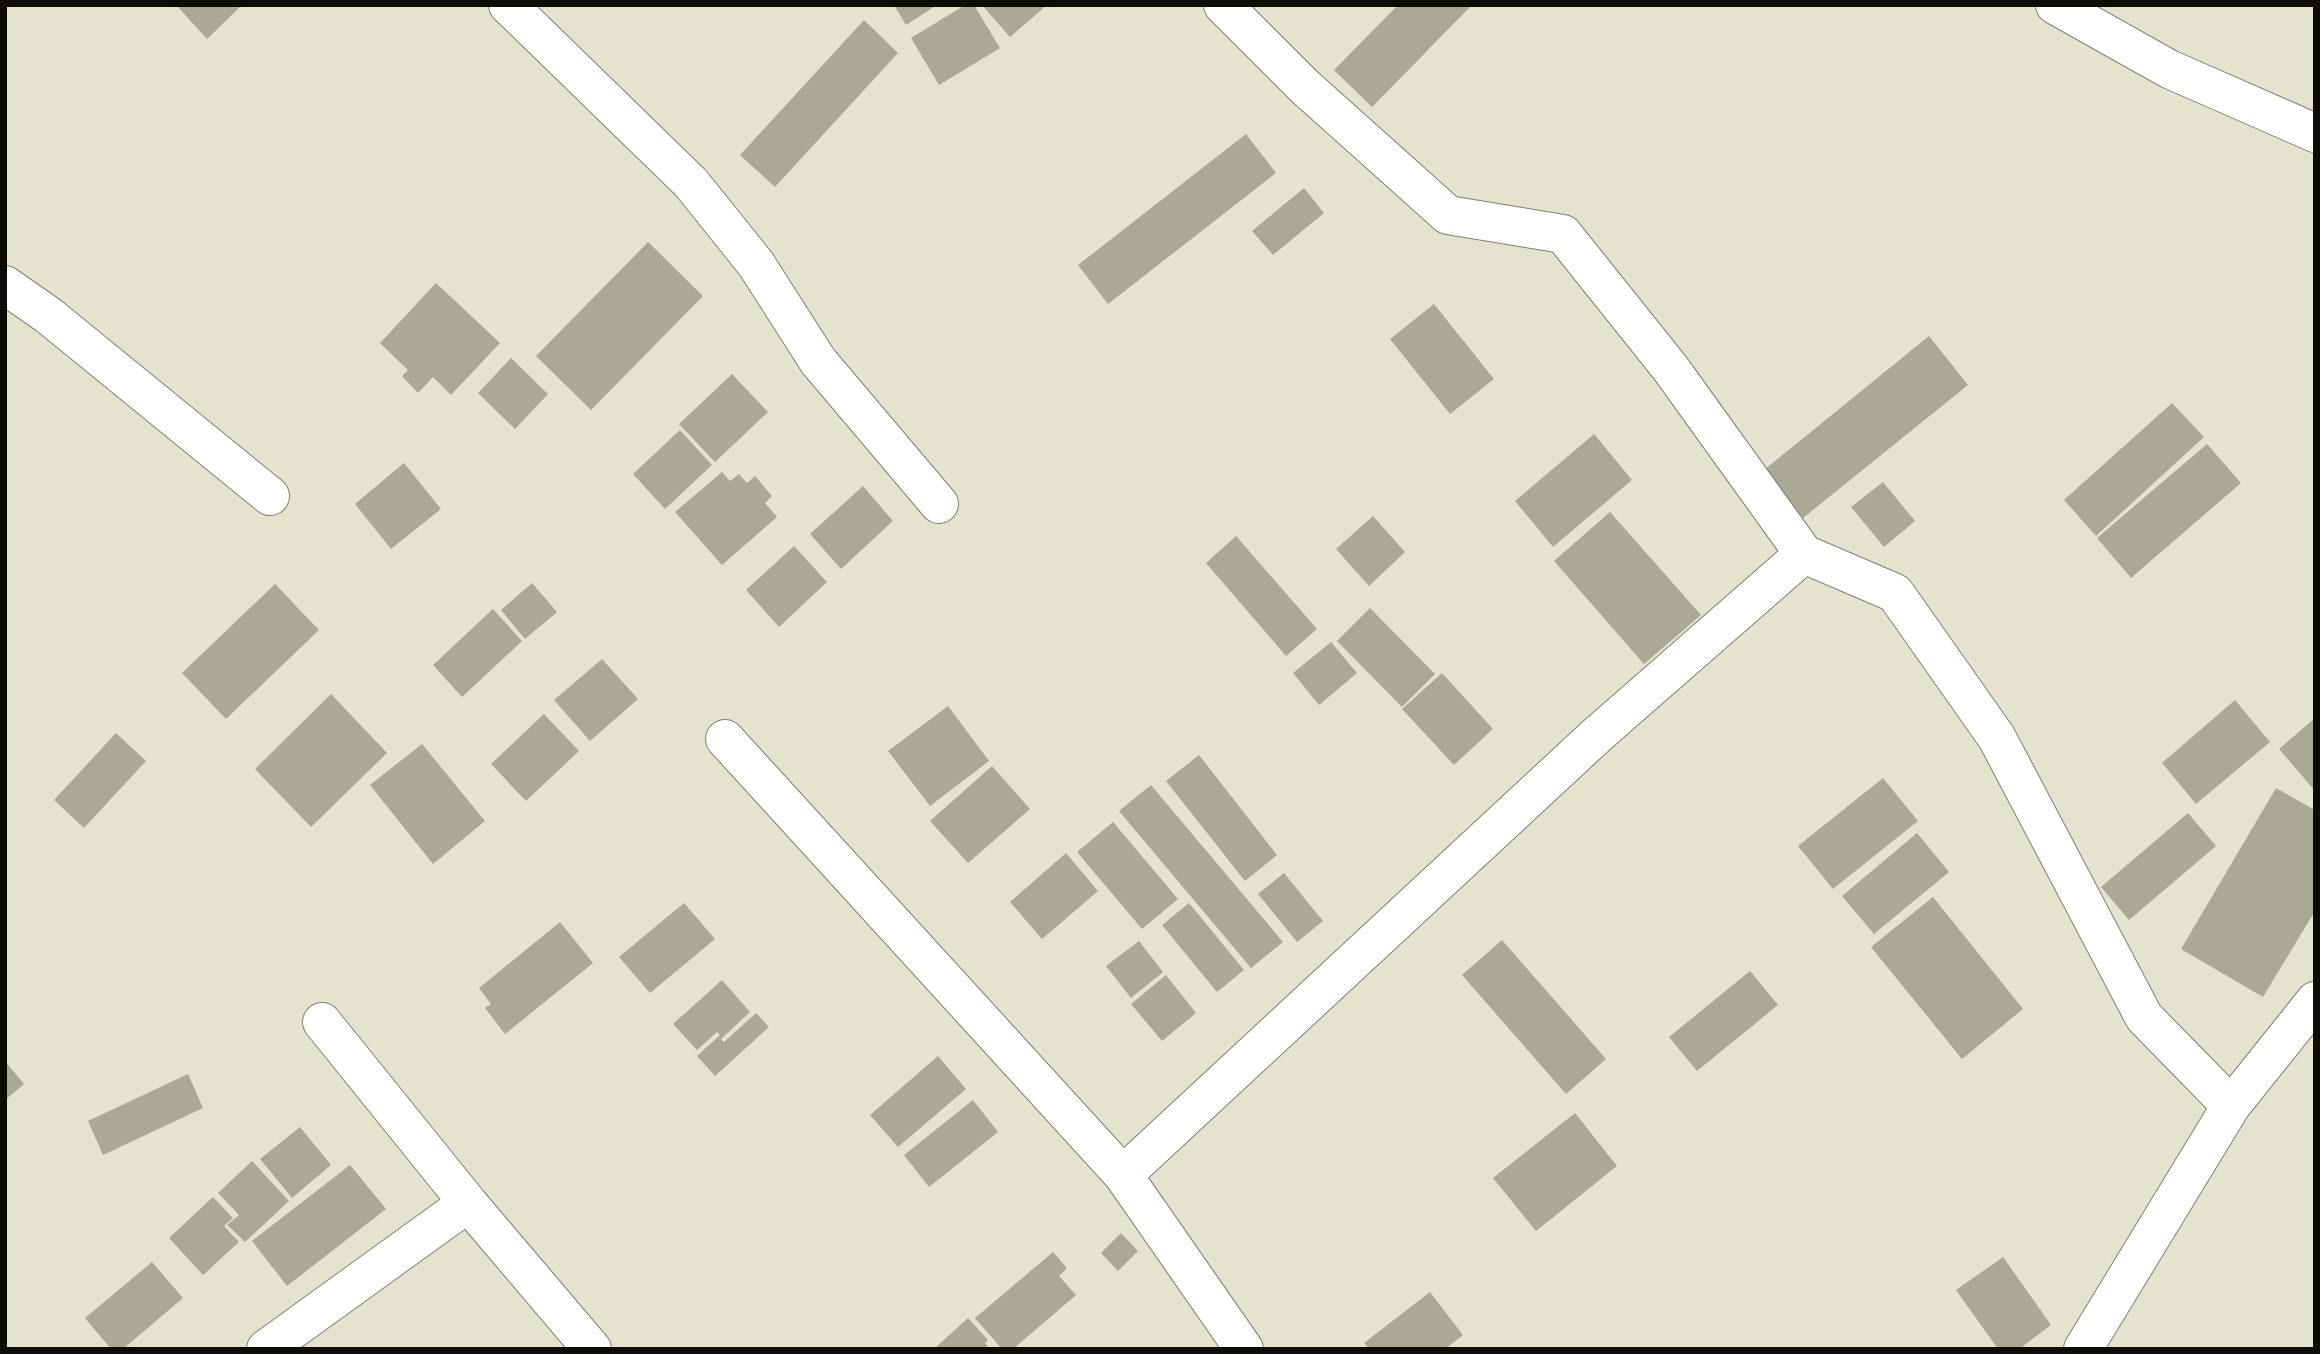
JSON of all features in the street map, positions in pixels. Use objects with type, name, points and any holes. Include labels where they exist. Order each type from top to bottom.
[{"type":"street","points":[[508,5],[691,183],[756,264],[818,361],[939,504]]},
{"type":"street","points":[[1223,5],[1305,87],[1448,215],[1563,234],[1671,369],[1804,554],[1895,593],[1997,738],[2144,1017],[2231,1106]]},
{"type":"street","points":[[2055,5],[2169,69],[2315,133]]},
{"type":"street","points":[[5,285],[48,315],[270,496]]},
{"type":"street","points":[[1123,1175],[1597,735],[1804,554]]},
{"type":"street","points":[[725,739],[1123,1175],[1244,1349]]},
{"type":"street","points":[[2083,1349],[2231,1106],[2315,1001]]},
{"type":"street","points":[[322,1022],[468,1203],[592,1349]]},
{"type":"street","points":[[266,1349],[468,1203]]},
{"type":"building","points":[[176,5],[242,5],[207,39]]},
{"type":"building","points":[[894,5],[937,5],[906,25]]},
{"type":"building","points":[[965,5],[974,5],[1000,48],[939,85],[911,38]]},
{"type":"building","points":[[982,5],[1047,5],[1010,37]]},
{"type":"building","points":[[1398,5],[1472,5],[1372,107],[1334,70]]},
{"type":"building","points":[[864,20],[898,53],[775,187],[740,155]]},
{"type":"building","points":[[1246,134],[1276,173],[1108,304],[1078,265]]},
{"type":"building","points":[[1304,188],[1324,213],[1273,255],[1252,231]]},
{"type":"building","points":[[648,242],[703,296],[591,410],[536,356]]},
{"type":"building","points":[[436,283],[500,343],[451,395],[433,377],[418,393],[402,376],[408,370],[380,343]]},
{"type":"building","points":[[1434,304],[1494,379],[1450,414],[1390,339]]},
{"type":"building","points":[[1929,336],[1968,385],[1803,518],[1764,470]]},
{"type":"building","points":[[511,358],[548,394],[515,429],[478,393]]},
{"type":"building","points":[[732,374],[768,412],[715,462],[679,424]]},
{"type":"building","points":[[2172,403],[2204,437],[2096,536],[2064,500]]},
{"type":"building","points":[[680,430],[712,465],[665,509],[633,474]]},
{"type":"building","points":[[1594,434],[1632,480],[1553,547],[1515,501]]},
{"type":"building","points":[[2207,444],[2241,483],[2131,578],[2097,538]]},
{"type":"building","points":[[404,463],[441,509],[391,549],[355,504]]},
{"type":"building","points":[[722,472],[730,481],[739,474],[747,483],[755,476],[772,496],[765,503],[777,517],[722,565],[675,512]]},
{"type":"building","points":[[1883,482],[1915,521],[1884,547],[1851,507]]},
{"type":"building","points":[[863,486],[893,521],[841,569],[810,534]]},
{"type":"building","points":[[1610,512],[1701,615],[1644,664],[1554,561]]},
{"type":"building","points":[[1373,516],[1405,552],[1369,586],[1336,549]]},
{"type":"building","points":[[1236,536],[1317,629],[1286,656],[1206,563]]},
{"type":"building","points":[[794,546],[827,582],[779,627],[746,590]]},
{"type":"building","points":[[532,583],[557,612],[525,639],[501,610]]},
{"type":"building","points":[[275,584],[319,630],[226,719],[182,673]]},
{"type":"building","points":[[1370,608],[1435,674],[1402,707],[1337,641]]},
{"type":"building","points":[[493,609],[522,641],[462,697],[433,665]]},
{"type":"building","points":[[1331,642],[1357,673],[1319,705],[1293,673]]},
{"type":"building","points":[[602,659],[638,699],[590,741],[554,700]]},
{"type":"building","points":[[1442,673],[1493,729],[1454,765],[1402,709]]},
{"type":"building","points":[[331,694],[387,753],[311,827],[255,769]]},
{"type":"building","points":[[2235,700],[2270,742],[2196,804],[2162,763]]},
{"type":"building","points":[[948,706],[989,761],[930,806],[888,751]]},
{"type":"building","points":[[544,714],[579,751],[526,801],[491,764]]},
{"type":"building","points":[[2315,718],[2315,791],[2279,749]]},
{"type":"building","points":[[116,733],[146,761],[84,828],[54,800]]},
{"type":"building","points":[[422,744],[485,821],[433,864],[370,785]]},
{"type":"building","points":[[1199,755],[1277,855],[1245,881],[1166,781]]},
{"type":"building","points":[[992,766],[1030,809],[968,863],[930,821]]},
{"type":"building","points":[[1883,778],[1918,821],[1833,889],[1798,846]]},
{"type":"building","points":[[1151,785],[1283,942],[1251,968],[1119,811]]},
{"type":"building","points":[[2276,788],[2315,810],[2315,911],[2263,997],[2181,949]]},
{"type":"building","points":[[2188,813],[2216,846],[2129,920],[2101,887]]},
{"type":"building","points":[[1113,822],[1178,899],[1142,929],[1077,852]]},
{"type":"building","points":[[1917,833],[1949,872],[1874,934],[1842,896]]},
{"type":"building","points":[[1066,853],[1098,891],[1042,939],[1010,902]]},
{"type":"building","points":[[1284,873],[1323,921],[1297,942],[1258,894]]},
{"type":"building","points":[[1933,897],[2023,1009],[1962,1059],[1871,947]]},
{"type":"building","points":[[684,903],[715,939],[650,993],[619,957]]},
{"type":"building","points":[[1189,903],[1244,970],[1217,992],[1162,925]]},
{"type":"building","points":[[560,922],[593,963],[505,1034],[485,1008],[491,1004],[479,988]]},
{"type":"building","points":[[1502,940],[1606,1059],[1566,1094],[1462,975]]},
{"type":"building","points":[[1139,941],[1163,972],[1131,998],[1106,966]]},
{"type":"building","points":[[1750,971],[1778,1005],[1697,1071],[1669,1037]]},
{"type":"building","points":[[1166,975],[1196,1013],[1162,1041],[1131,1004]]},
{"type":"building","points":[[722,980],[750,1012],[721,1039],[724,1042],[756,1013],[769,1027],[715,1076],[697,1056],[720,1035],[717,1032],[697,1050],[673,1024]]},
{"type":"building","points":[[938,1056],[966,1089],[898,1147],[870,1115]]},
{"type":"building","points":[[5,1061],[24,1084],[5,1100]]},
{"type":"building","points":[[188,1074],[203,1108],[103,1155],[88,1121]]},
{"type":"building","points":[[973,1100],[998,1132],[929,1187],[904,1155]]},
{"type":"building","points":[[1575,1113],[1617,1166],[1536,1231],[1493,1178]]},
{"type":"building","points":[[300,1127],[331,1165],[292,1198],[260,1159]]},
{"type":"building","points":[[252,1161],[289,1201],[245,1242],[227,1225],[239,1215],[218,1193]]},
{"type":"building","points":[[350,1165],[386,1209],[287,1286],[252,1241]]},
{"type":"building","points":[[213,1197],[233,1218],[224,1226],[239,1242],[203,1275],[169,1238]]},
{"type":"building","points":[[1121,1233],[1138,1251],[1118,1271],[1101,1253]]},
{"type":"building","points":[[1053,1252],[1067,1268],[1059,1276],[1076,1295],[1013,1349],[1002,1349],[975,1318]]},
{"type":"building","points":[[2003,1257],[2051,1325],[2019,1349],[1998,1349],[1956,1290]]},
{"type":"building","points":[[152,1262],[183,1298],[123,1349],[111,1349],[85,1318]]},
{"type":"building","points":[[1430,1292],[1463,1335],[1445,1349],[1369,1349],[1364,1343]]},
{"type":"building","points":[[968,1318],[988,1340],[985,1343],[990,1349],[934,1349]]}]
